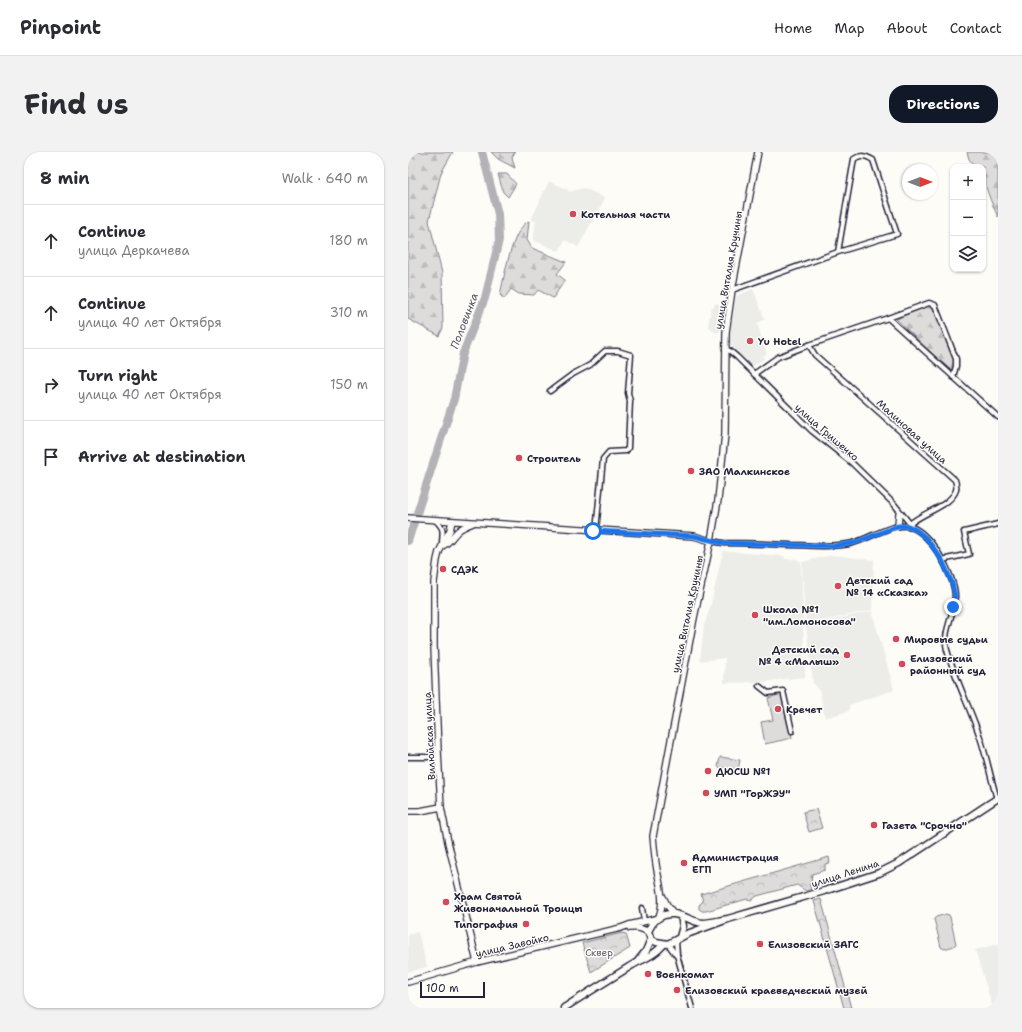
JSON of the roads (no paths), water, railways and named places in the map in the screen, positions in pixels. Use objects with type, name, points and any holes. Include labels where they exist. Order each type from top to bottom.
[{"type":"main road","name":"улица Ленина","points":[[678,939],[728,919],[879,873],[899,863],[997,798]]},
{"type":"main road","points":[[564,1008],[637,963],[657,953],[666,944],[678,939],[683,926],[681,916],[674,914],[657,918],[650,926],[648,932],[651,939],[646,950],[637,963]]},
{"type":"main road","name":"улица Ленина","points":[[681,916],[693,921],[704,923],[728,919]]},
{"type":"main road","points":[[651,939],[666,944]]},
{"type":"street","name":"улица Виталия Кручины","points":[[657,918],[662,907],[661,889],[653,836],[694,618],[711,541],[724,448],[725,348],[732,290],[758,152]]},
{"type":"street","points":[[732,290],[838,252],[897,234],[873,160],[867,156],[859,156],[854,159],[838,252]]},
{"type":"street","points":[[754,374],[778,357],[929,303],[935,305],[956,359],[953,377]]},
{"type":"street","points":[[888,318],[998,417]]},
{"type":"street","name":"Малиновая улица","points":[[809,345],[815,355],[956,480],[956,489],[952,498],[915,519],[910,524]]},
{"type":"street","name":"улица Гришечко","points":[[725,348],[730,351],[812,431],[852,463],[894,504],[910,524],[926,538],[942,560],[951,578],[955,596],[946,634],[946,648],[954,673],[981,740],[997,798]]},
{"type":"street","points":[[550,391],[573,374],[590,365],[605,350],[618,351],[631,355],[628,393],[630,401],[628,448],[626,451],[609,452],[603,459],[595,531]]},
{"type":"street","points":[[898,526],[899,512]]},
{"type":"street","points":[[408,518],[595,531],[694,536],[723,543],[834,546],[854,543],[898,526],[908,526],[916,530]]},
{"type":"street","points":[[433,520],[441,525],[444,533],[442,546]]},
{"type":"street","name":"Вилюйская улица","points":[[452,521],[450,530],[437,560],[434,582],[434,646],[438,758],[441,807],[477,962]]},
{"type":"street","points":[[442,546],[448,543],[460,529],[474,523]]},
{"type":"street","points":[[942,560],[969,554],[964,532],[998,524]]},
{"type":"street","points":[[759,686],[768,693],[783,691],[792,731]]},
{"type":"street","points":[[408,757],[438,758]]},
{"type":"street","points":[[408,811],[420,812],[441,807]]},
{"type":"street","name":"улица Виталия Кручины","points":[[661,889],[667,906],[674,914]]},
{"type":"street","points":[[642,908],[644,921]]},
{"type":"street","name":"улица Завойко","points":[[408,982],[477,962],[657,918]]},
{"type":"street","name":"улица Завойко","points":[[621,928],[636,927],[648,932]]},
{"type":"street","points":[[678,939],[676,955],[692,1008]]},
{"type":"street","points":[[666,944],[676,955]]},
{"type":"waterway","name":"Половинка","points":[[408,541],[454,399],[463,353],[485,298],[499,240],[498,214],[482,152]]},
{"type":"place","name":"Котельная части","points":[[573,214]]},
{"type":"place","name":"Yu Hotel","points":[[750,341]]},
{"type":"place","name":"Строитель","points":[[519,458]]},
{"type":"place","name":"ЗАО Малкинское","points":[[691,471]]},
{"type":"place","name":"СДЭК","points":[[443,569]]},
{"type":"place","name":"Детский сад № 14 «Сказка»","points":[[838,586]]},
{"type":"place","name":"Школа №1 \"им.Ломоносова\"","points":[[755,615]]},
{"type":"place","name":"Мировые судьи","points":[[896,639]]},
{"type":"place","name":"Детский сад № 4 «Малыш»","points":[[847,655]]},
{"type":"place","name":"Елизовский районный суд","points":[[902,664]]},
{"type":"place","name":"Кречет","points":[[778,709]]},
{"type":"place","name":"ДЮСШ №1","points":[[708,771]]},
{"type":"place","name":"УМП \"ГорЖЭУ\"","points":[[706,793]]},
{"type":"place","name":"Газета \"Срочно\"","points":[[874,825]]},
{"type":"place","name":"Администрация ЕГП","points":[[684,863]]},
{"type":"place","name":"Храм Святой Живоначальной Троицы","points":[[446,902]]},
{"type":"place","name":"Типография","points":[[526,924]]},
{"type":"place","name":"Елизовский ЗАГС","points":[[760,944]]},
{"type":"place","name":"Военкомат","points":[[648,974]]},
{"type":"place","name":"Елизовский краеведческий музей","points":[[677,990]]},
{"type":"park label","name":"Сквер","points":[[599,952]]}]
